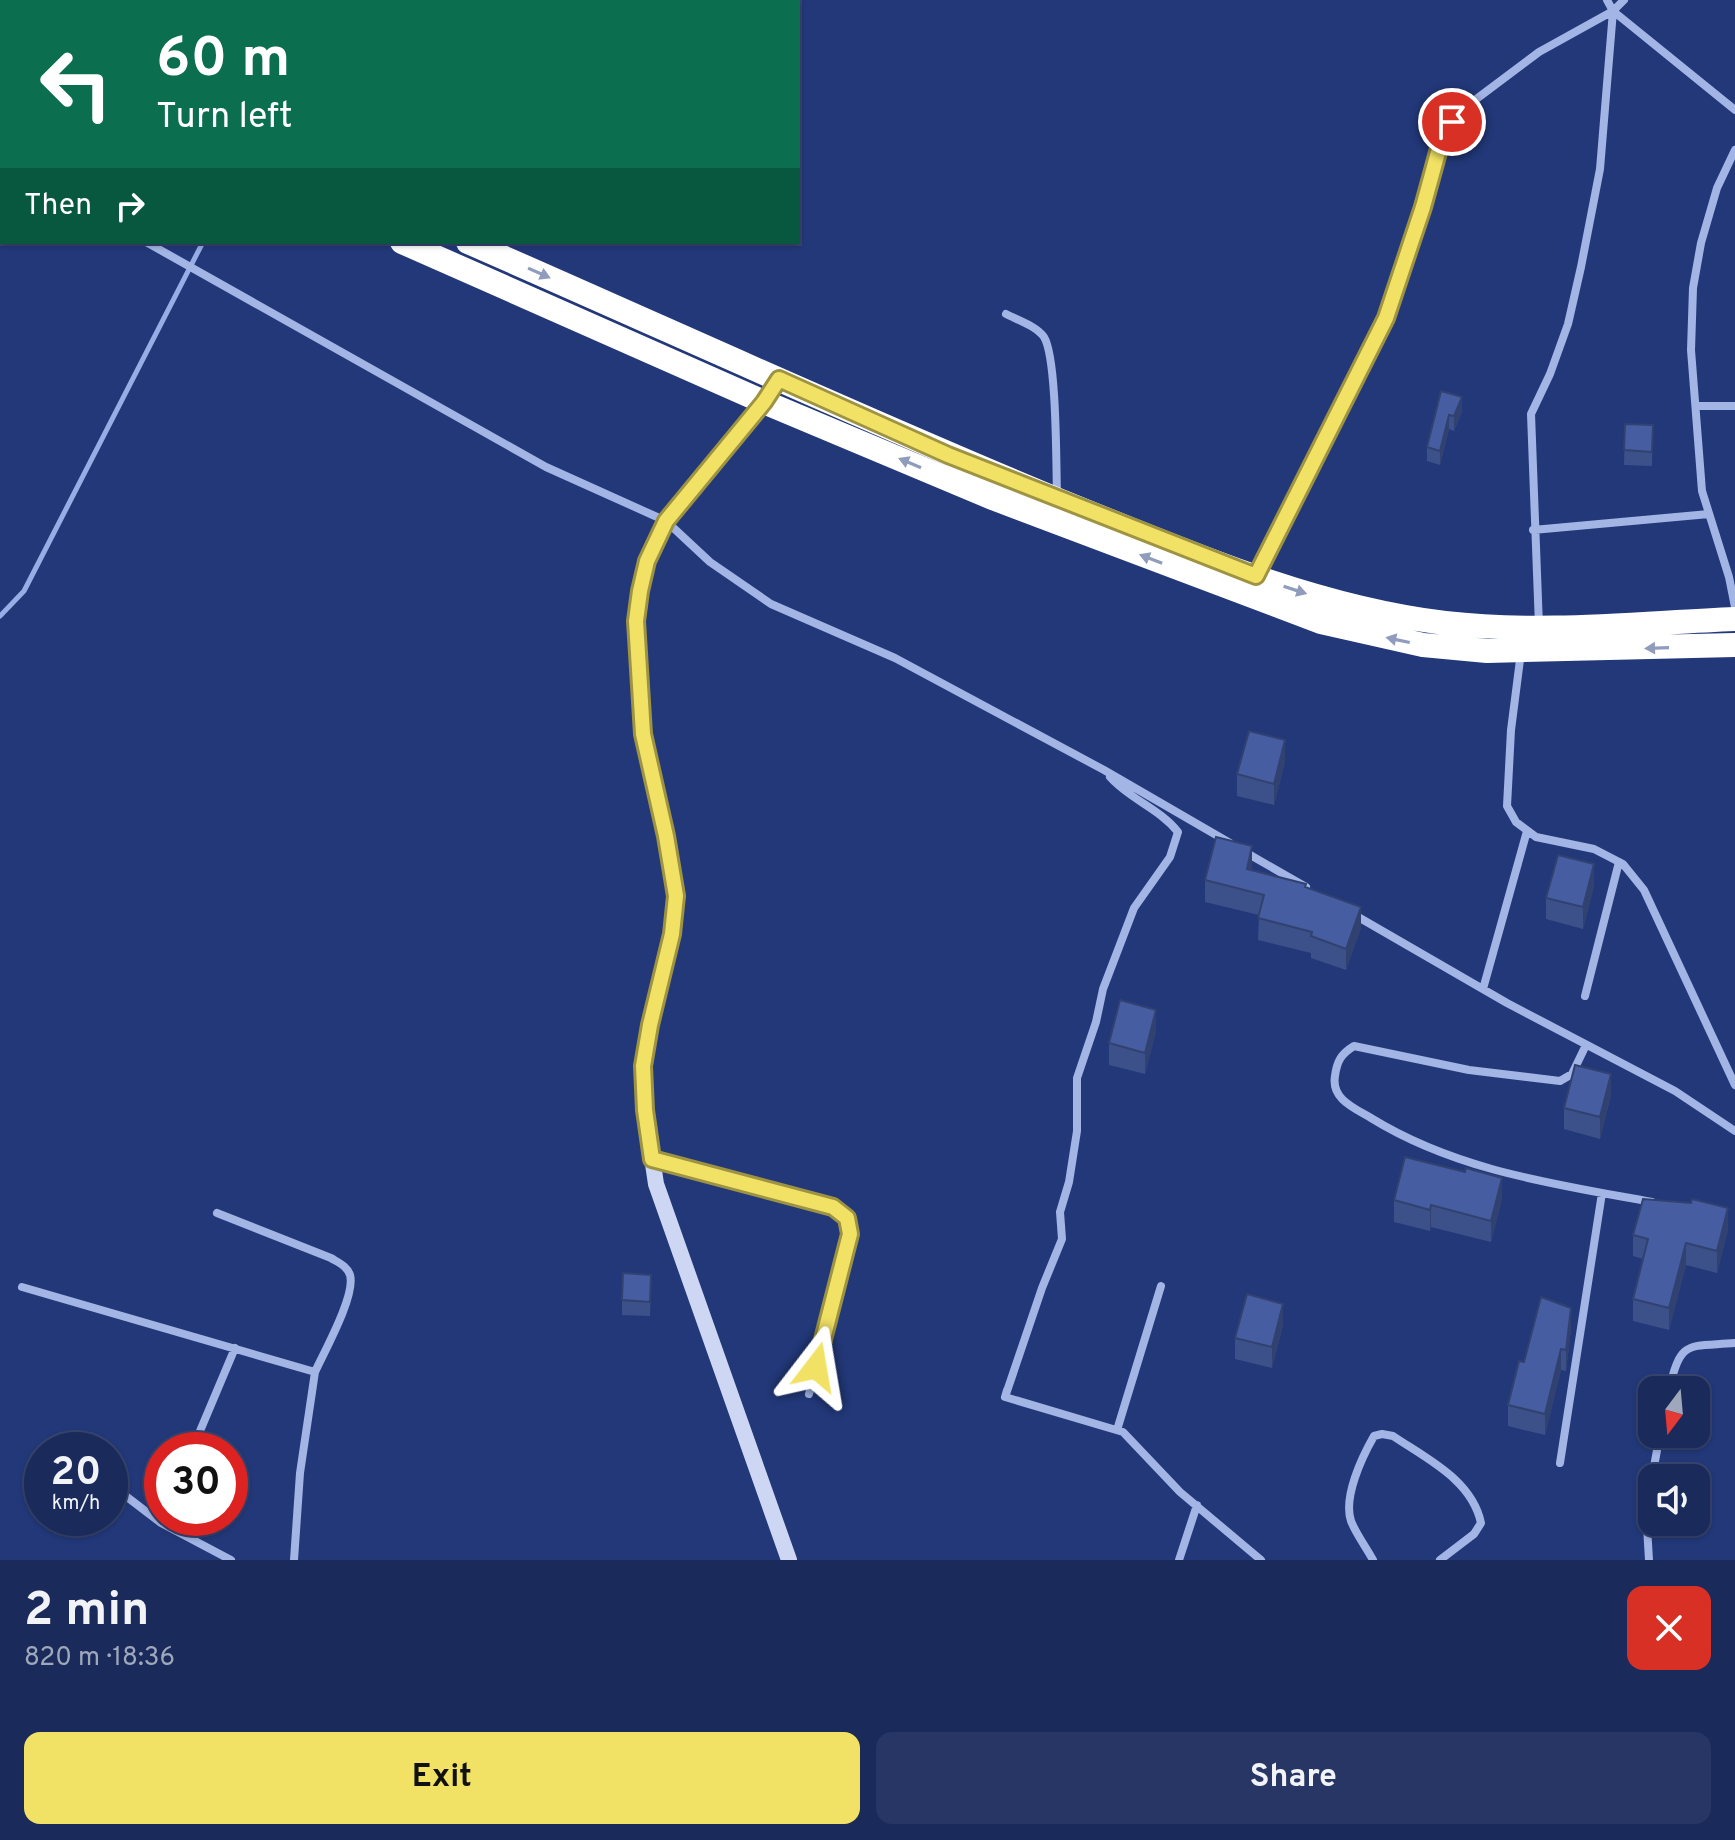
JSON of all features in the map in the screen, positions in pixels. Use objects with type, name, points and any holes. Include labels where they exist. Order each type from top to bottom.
[{"type":"highway","points":[[407,244],[764,402],[990,497],[1252,586],[1443,623],[1512,629],[1735,619]]},
{"type":"highway","points":[[473,244],[948,455],[1057,499],[1252,586],[1321,622],[1423,645],[1521,652],[1735,645]]},
{"type":"street","points":[[1607,0],[1613,11],[1735,110]]},
{"type":"street","points":[[1252,586],[1386,318],[1440,145],[1452,122],[1471,103],[1539,52],[1613,11],[1624,0]]},
{"type":"street","points":[[1539,628],[1531,414],[1568,324],[1581,267],[1600,169],[1613,11]]},
{"type":"street","points":[[1735,150],[1717,188],[1701,243],[1693,288],[1691,350],[1702,491],[1729,577],[1735,607]]},
{"type":"street","points":[[150,244],[546,467],[666,521],[710,562],[771,604],[895,658],[1104,770],[1320,895]]},
{"type":"street","points":[[1006,314],[1036,329],[1044,338],[1049,352],[1057,499]]},
{"type":"street","points":[[779,379],[764,402],[666,521],[647,561],[636,621],[643,734],[676,896],[643,1066],[645,1110],[656,1184],[789,1560]]},
{"type":"street","points":[[1696,406],[1735,406]]},
{"type":"street","points":[[1533,530],[1709,514]]},
{"type":"street","points":[[1521,652],[1511,730],[1507,806],[1516,822],[1536,837],[1594,849],[1619,862],[1644,890],[1735,1085]]},
{"type":"street","points":[[1104,770],[1119,787],[1168,819],[1178,832],[1170,857],[1134,908],[1103,989],[1096,1022],[1077,1078],[1077,1131],[1072,1171],[1060,1212],[1062,1239],[1006,1394],[1130,1437],[1180,1492],[1261,1560]]},
{"type":"street","points":[[1483,989],[1527,831]]},
{"type":"street","points":[[1585,996],[1619,862]]},
{"type":"street","points":[[1348,911],[1483,989],[1675,1091],[1735,1131]]},
{"type":"street","points":[[1586,1045],[1572,1074],[1560,1081],[1439,1065],[1354,1046],[1343,1053],[1337,1064],[1333,1085],[1347,1104],[1394,1133],[1445,1156],[1497,1173],[1661,1204]]},
{"type":"street","points":[[652,1159],[833,1207],[847,1218],[850,1234],[809,1394]]},
{"type":"street","points":[[1560,1463],[1602,1193]]},
{"type":"street","points":[[217,1213],[331,1258],[345,1267],[350,1276],[348,1295],[315,1372],[300,1473],[294,1560]]},
{"type":"street","points":[[1117,1430],[1161,1286]]},
{"type":"street","points":[[22,1287],[315,1372]]},
{"type":"street","points":[[1672,1376],[1681,1352],[1693,1347],[1735,1343]]},
{"type":"street","points":[[200,1432],[235,1348]]},
{"type":"street","points":[[1373,1560],[1352,1521],[1349,1506],[1363,1456],[1374,1436],[1382,1434],[1393,1436],[1457,1480],[1478,1512],[1481,1523],[1474,1534],[1440,1560]]},
{"type":"street","points":[[1649,1560],[1646,1510],[1657,1448]]},
{"type":"street","points":[[1179,1560],[1197,1505]]},
{"type":"street","points":[[189,1536],[231,1560]]},
{"type":"building","points":[[1441,391],[1462,397],[1454,416],[1449,415],[1440,451],[1427,447]]},
{"type":"building","points":[[1625,424],[1653,425],[1652,452],[1624,450]]},
{"type":"building","points":[[1249,731],[1285,740],[1274,784],[1237,774]]},
{"type":"building","points":[[1216,837],[1252,846],[1247,869],[1306,884],[1305,887],[1361,907],[1346,949],[1311,936],[1312,932],[1258,918],[1264,895],[1205,880]]},
{"type":"building","points":[[1558,855],[1594,864],[1583,907],[1546,898]]},
{"type":"building","points":[[1120,1000],[1156,1010],[1145,1053],[1109,1043]]},
{"type":"building","points":[[1575,1065],[1611,1074],[1600,1117],[1564,1108]]},
{"type":"building","points":[[1405,1157],[1502,1178],[1491,1221],[1431,1205],[1430,1210],[1394,1200]]},
{"type":"building","points":[[1643,1199],[1691,1203],[1692,1199],[1728,1208],[1717,1251],[1686,1243],[1669,1308],[1633,1299],[1648,1239],[1633,1235]]},
{"type":"building","points":[[623,1273],[651,1275],[650,1302],[622,1300]]},
{"type":"building","points":[[1247,1294],[1283,1304],[1272,1347],[1235,1338]]},
{"type":"building","points":[[1541,1297],[1571,1308],[1566,1350],[1561,1349],[1545,1414],[1508,1405],[1519,1361],[1524,1362]]},
{"type":"waterway","points":[[0,616],[24,591],[202,244]]},
{"type":"route","points":[[816,1367],[850,1234],[847,1218],[833,1207],[652,1159],[643,1066],[672,934],[676,896],[643,734],[636,621],[647,561],[666,521],[764,402],[779,379],[948,455],[1256,576],[1343,398],[1386,318],[1440,145],[1452,122]]}]
